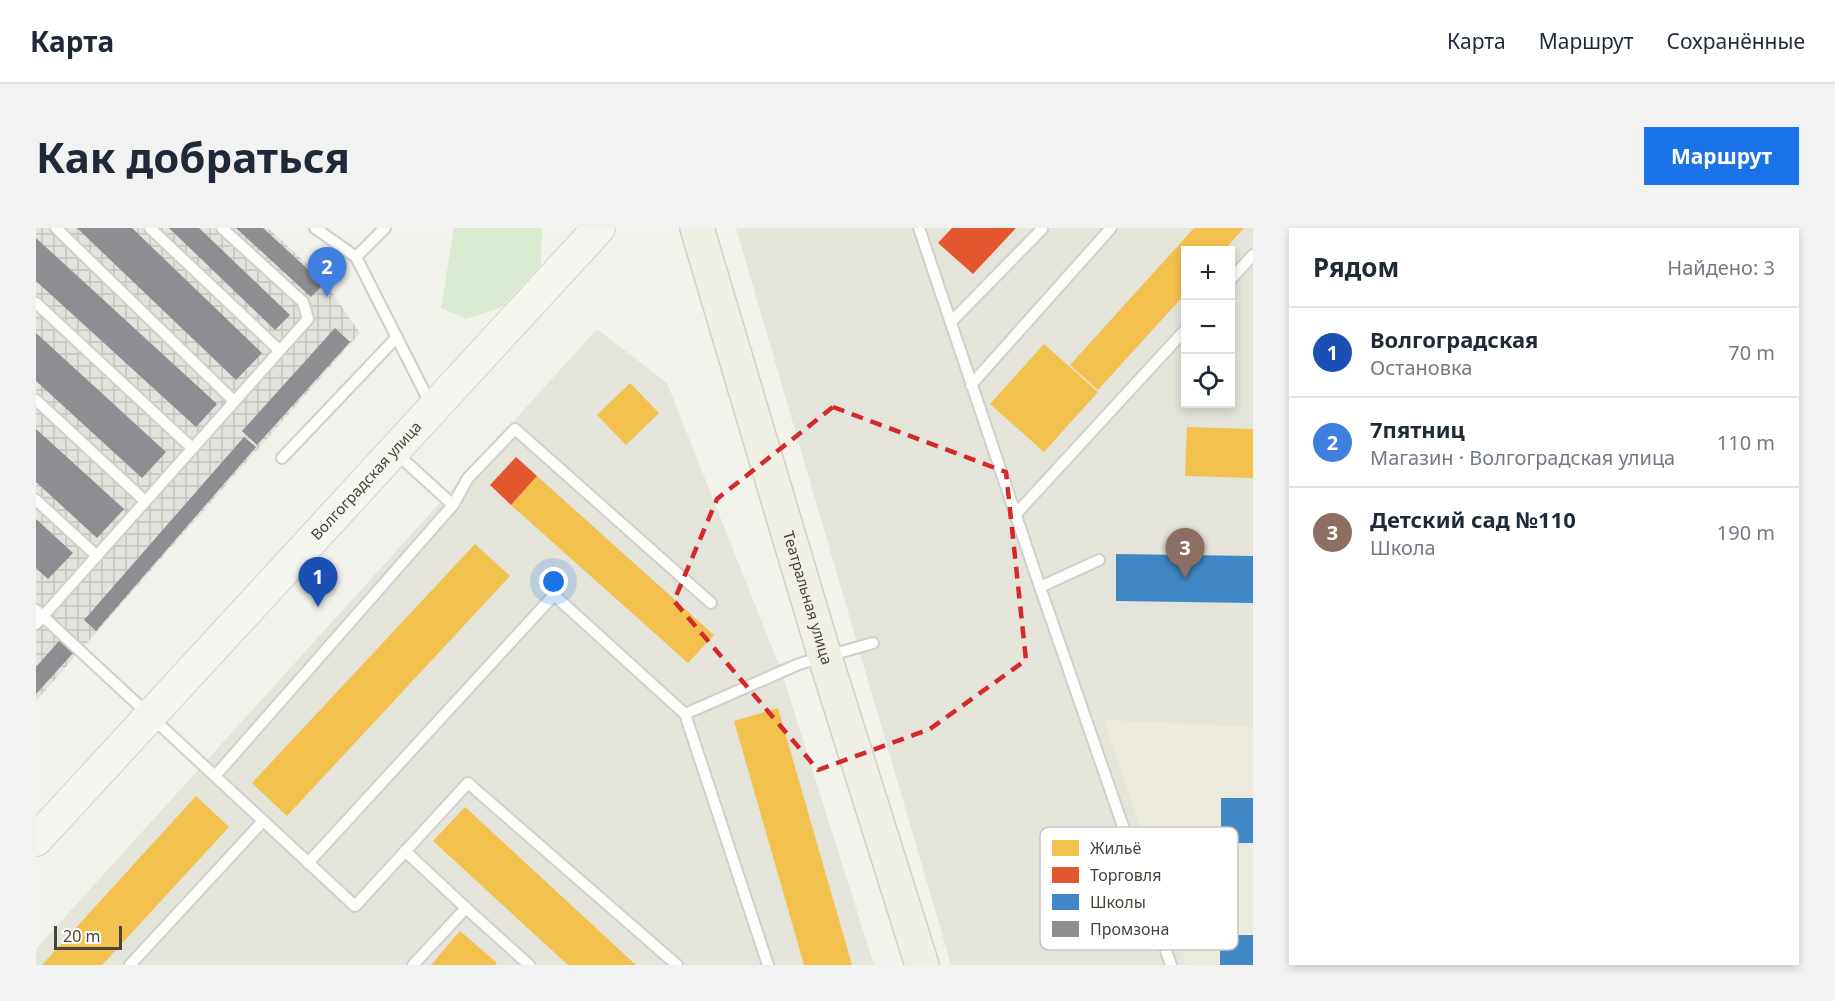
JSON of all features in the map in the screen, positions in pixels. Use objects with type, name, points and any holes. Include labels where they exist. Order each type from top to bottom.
[{"type":"main road","name":"Волгоградская улица","points":[[36,840],[600,228]]},
{"type":"main road","name":"Театральная улица","points":[[698,228],[825,657],[922,965]]},
{"type":"lane","points":[[56,228],[234,401]]},
{"type":"lane","points":[[150,228],[279,350]]},
{"type":"lane","points":[[222,228],[303,302],[308,319],[97,556],[38,617],[355,906],[468,783],[677,965]]},
{"type":"lane","points":[[315,228],[356,257],[433,408]]},
{"type":"lane","points":[[356,257],[385,228]]},
{"type":"lane","points":[[971,385],[1111,228]]},
{"type":"lane","points":[[951,322],[1042,229]]},
{"type":"lane","points":[[922,230],[971,385],[1123,827]]},
{"type":"lane","points":[[1235,275],[1253,255]]},
{"type":"lane","points":[[36,303],[192,448]]},
{"type":"lane","points":[[1016,515],[1181,333]]},
{"type":"lane","points":[[282,458],[397,337]]},
{"type":"lane","points":[[36,400],[145,501]]},
{"type":"lane","points":[[215,776],[453,505],[468,478],[515,429],[711,603]]},
{"type":"lane","points":[[394,451],[453,505]]},
{"type":"lane","points":[[36,500],[97,556]]},
{"type":"lane","points":[[1040,587],[1099,560]]},
{"type":"lane","points":[[308,862],[554,595],[686,714],[768,965]]},
{"type":"lane","points":[[686,714],[799,664],[873,643]]},
{"type":"lane","points":[[130,965],[263,821]]},
{"type":"lane","points":[[405,851],[529,965]]},
{"type":"lane","points":[[413,965],[466,908]]},
{"type":"lane","points":[[1166,950],[1171,965]]},
{"type":"highlighted area","points":[[833,407],[1006,472],[1026,660],[930,729],[818,770],[674,601],[717,499]]},
{"type":"shaded area","points":[[36,228],[268,228],[322,278],[360,333],[36,701]]},
{"type":"shaded area","points":[[736,228],[1253,228],[1253,965],[951,965]]},
{"type":"shaded area","points":[[597,329],[667,383],[781,670],[874,965],[36,965],[36,949]]},
{"type":"shaded area","points":[[1104,720],[1253,727],[1253,965],[1186,965],[1181,950],[1238,950],[1238,827],[1140,827]]},
{"type":"green space","points":[[454,228],[540,228],[542,230],[541,265],[502,307],[466,319],[441,308]]},
{"type":"building: Жильё","points":[[1194,228],[1244,228],[1228,246],[1181,246],[1181,299],[1098,390],[1070,365]]},
{"type":"building: Жильё","points":[[1044,344],[1098,392],[1044,452],[990,404]]},
{"type":"building: Жильё","points":[[630,383],[659,413],[626,445],[597,415]]},
{"type":"building: Жильё","points":[[1187,427],[1253,429],[1253,478],[1185,476]]},
{"type":"building: Жильё","points":[[537,476],[714,635],[688,663],[511,505]]},
{"type":"building: Жильё","points":[[475,544],[510,576],[287,816],[252,783]]},
{"type":"building: Жильё","points":[[778,708],[852,965],[804,965],[734,721]]},
{"type":"building: Жильё","points":[[196,796],[229,827],[102,965],[42,965]]},
{"type":"building: Жильё","points":[[465,807],[636,965],[568,965],[433,841]]},
{"type":"building: Жильё","points":[[460,931],[497,963],[495,965],[431,965]]},
{"type":"building: Торговля","points":[[952,228],[1016,228],[973,274],[938,243]]},
{"type":"building: Торговля","points":[[516,457],[537,476],[511,505],[490,485]]},
{"type":"building: Школы","points":[[1116,554],[1253,556],[1253,603],[1116,601]]},
{"type":"building: Школы","points":[[1221,798],[1253,798],[1253,843],[1238,843],[1238,827],[1221,827]]},
{"type":"building: Школы","points":[[1238,935],[1253,935],[1253,965],[1220,965],[1220,950],[1238,950]]},
{"type":"building: Промзона","points":[[77,228],[132,228],[262,353],[236,380]]},
{"type":"building: Промзона","points":[[169,228],[199,228],[290,315],[275,330]]},
{"type":"building: Промзона","points":[[236,228],[263,228],[324,284],[311,297]]},
{"type":"building: Промзона","points":[[36,238],[217,404],[196,427],[36,281]]},
{"type":"building: Промзона","points":[[335,328],[350,342],[257,445],[242,431]]},
{"type":"building: Промзона","points":[[36,333],[166,452],[142,478],[36,381]]},
{"type":"building: Промзона","points":[[36,429],[124,509],[97,538],[36,482]]},
{"type":"building: Промзона","points":[[244,437],[256,447],[96,631],[84,620]]},
{"type":"building: Промзона","points":[[36,519],[73,553],[48,579],[36,568]]},
{"type":"building: Промзона","points":[[60,640],[74,652],[36,694],[36,667]]},
{"type":"place","name":"7пятниц","points":[[327,297]]},
{"type":"place","name":"Детский сад №110","points":[[1185,578]]},
{"type":"place","name":"Волгоградская","points":[[318,607]]}]
